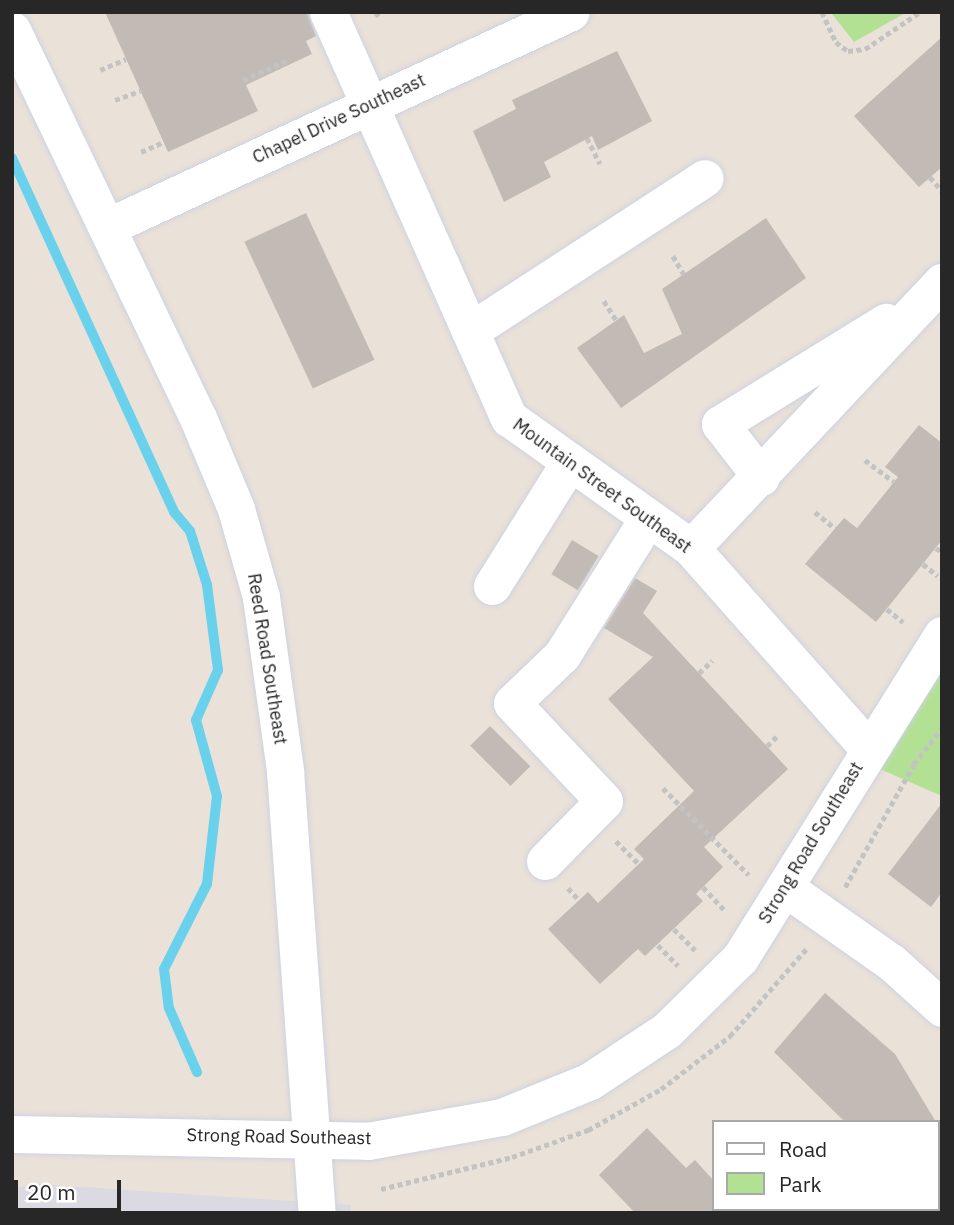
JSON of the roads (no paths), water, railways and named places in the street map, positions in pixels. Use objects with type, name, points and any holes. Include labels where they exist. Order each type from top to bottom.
[{"type":"street","name":"Mountain Street Southeast","points":[[328,12],[367,106],[509,418],[691,548],[867,747]]},
{"type":"street","name":"Chapel Drive Southeast","points":[[107,227],[571,12]]},
{"type":"street","name":"Reed Road Southeast","points":[[12,30],[222,474],[261,597],[285,771],[316,1138],[317,1213]]},
{"type":"street","points":[[470,331],[705,178]]},
{"type":"street","points":[[691,548],[761,477],[929,293]]},
{"type":"street","points":[[761,477],[720,424],[929,293]]},
{"type":"street","points":[[492,586],[570,461]]},
{"type":"street","points":[[555,873],[604,801],[512,704],[562,655],[648,518]]},
{"type":"street","name":"Strong Road Southeast","points":[[12,1134],[368,1140],[441,1131],[502,1117],[590,1081],[667,1030],[704,997],[787,889],[867,747],[942,635]]},
{"type":"street","points":[[787,889],[891,962],[942,1008]]},
{"type":"waterway","points":[[12,158],[174,512],[190,531],[207,585],[218,670],[196,720],[217,796],[207,884],[164,969],[169,1008],[197,1072]]}]
